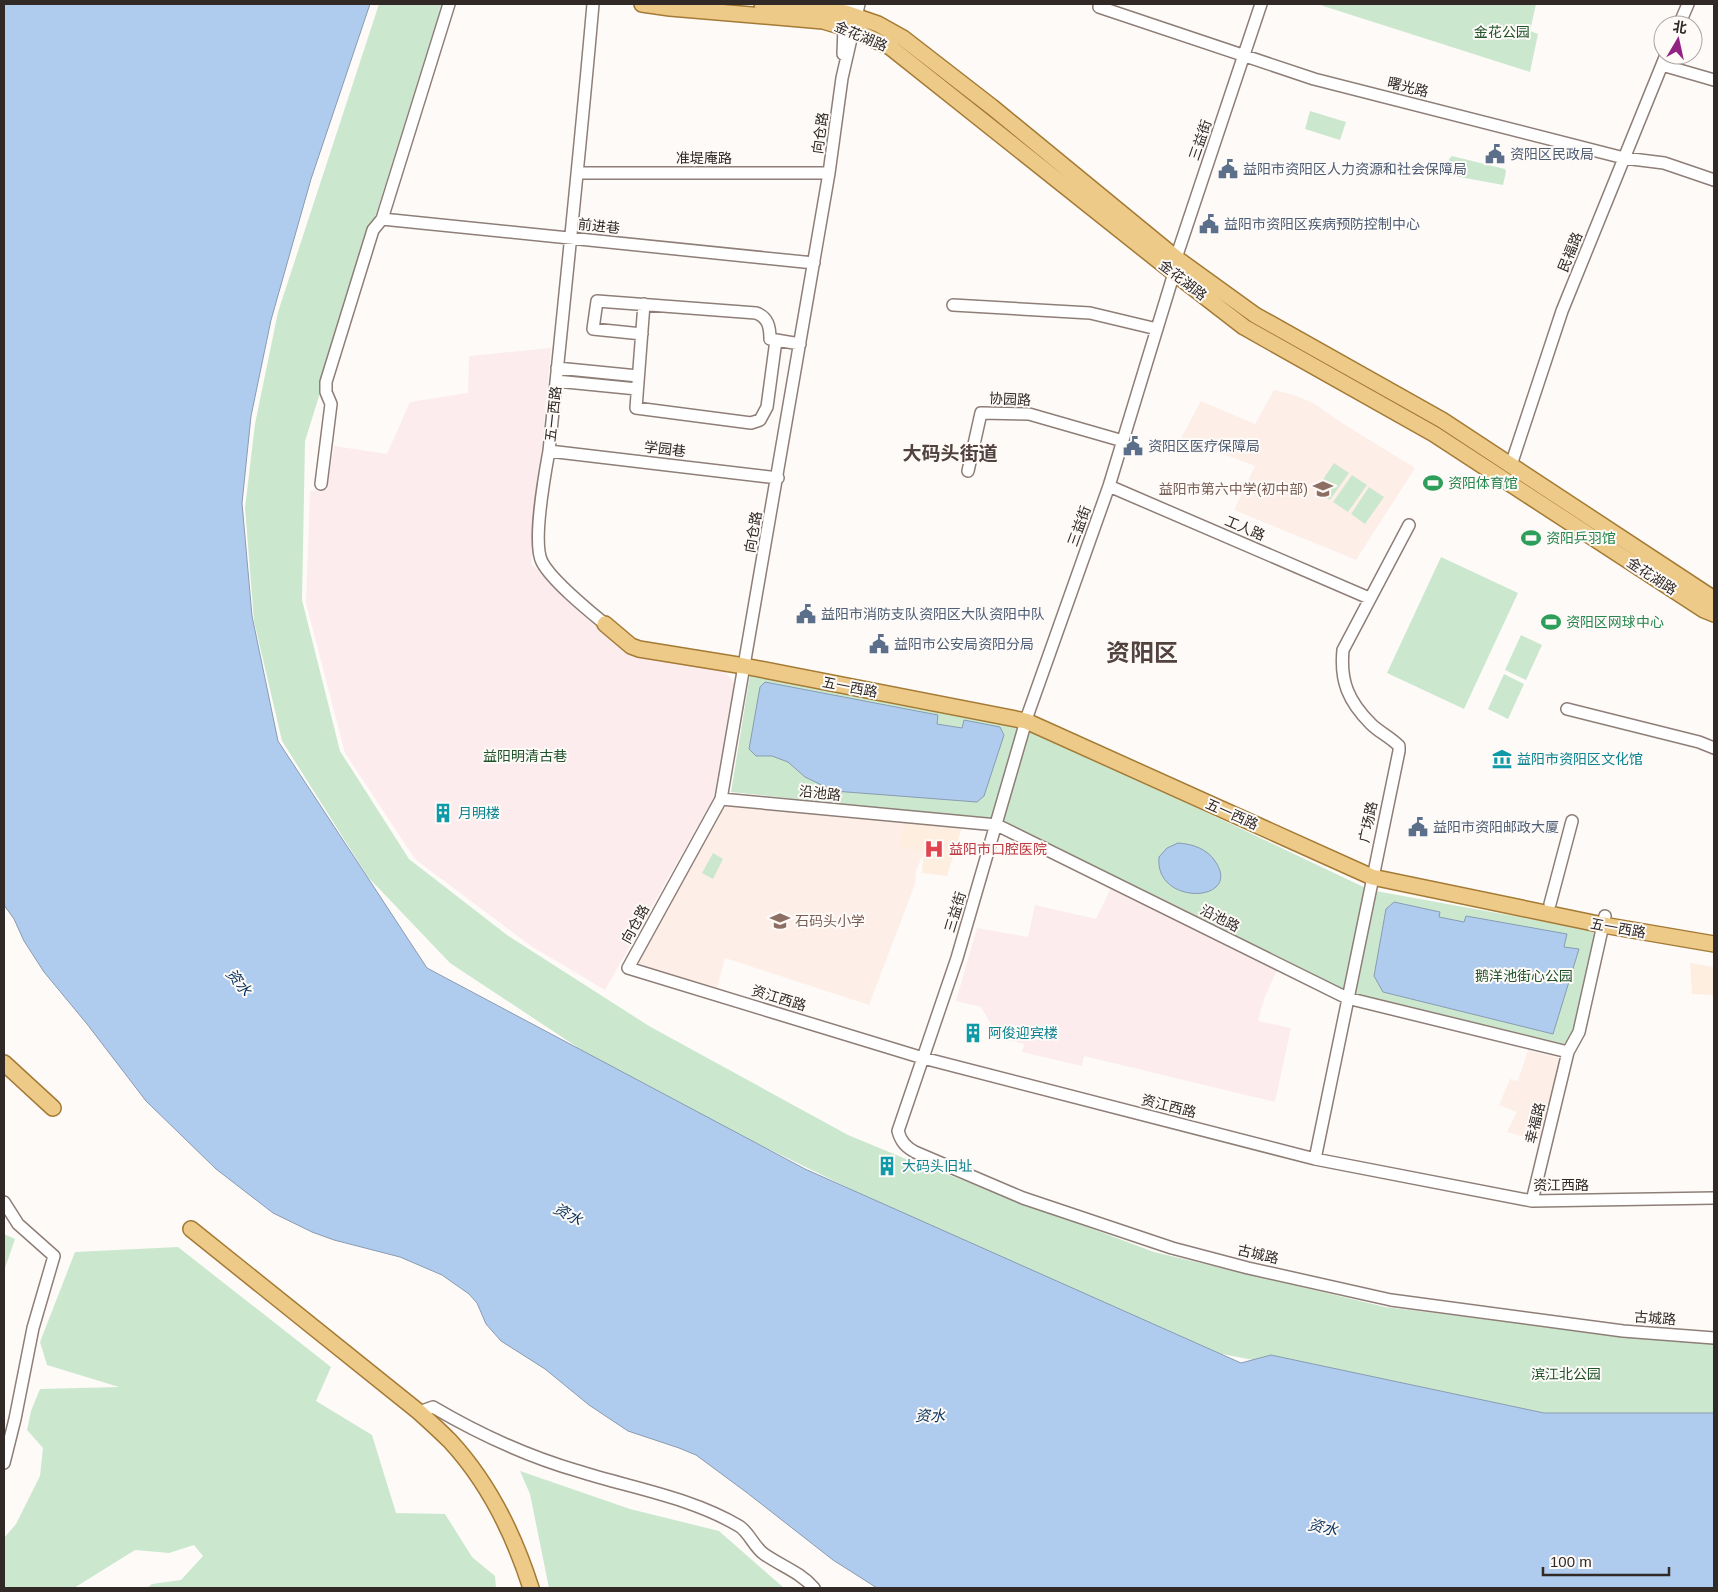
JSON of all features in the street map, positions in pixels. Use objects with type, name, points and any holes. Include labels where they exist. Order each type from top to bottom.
[{"type":"main road","name":"金花湖路","points":[[642,4],[823,21],[851,16],[1244,327],[1434,434],[1704,610],[1714,614]]},
{"type":"main road","points":[[762,4],[819,8],[878,24],[903,38],[992,107],[1176,258],[1255,314],[1442,420],[1714,599]]},
{"type":"main road","name":"五一西路","points":[[606,624],[631,646],[639,649],[745,662],[1027,718],[1373,872],[1714,944]]},
{"type":"main road","points":[[1373,872],[1550,904],[1604,921],[1714,934]]},
{"type":"main road","points":[[4,1063],[53,1108]]},
{"type":"main road","points":[[191,1229],[419,1412],[450,1442],[494,1502],[521,1556],[531,1588]]},
{"type":"street","points":[[321,484],[331,404],[326,392],[326,382],[373,230],[382,218],[449,4]]},
{"type":"street","name":"五一西路","points":[[593,4],[558,368],[539,528],[541,561],[551,574],[606,624]]},
{"type":"street","name":"三益街","points":[[923,1058],[957,958],[1027,718],[1109,486],[1174,273],[1176,258],[1261,4]]},
{"type":"street","name":"曙光路","points":[[1099,7],[1314,79],[1624,158],[1664,163],[1714,180]]},
{"type":"street","name":"向仓路","points":[[628,968],[721,799],[778,478],[829,173],[851,16]]},
{"type":"street","name":"民福路","points":[[1511,465],[1562,311],[1662,65]]},
{"type":"street","points":[[1676,65],[1714,80]]},
{"type":"street","name":"准堤庵路","points":[[578,173],[829,173]]},
{"type":"street","name":"前进巷","points":[[382,218],[814,263]]},
{"type":"street","points":[[642,334],[593,330],[597,300],[756,313],[766,319],[770,328],[770,339],[800,344]]},
{"type":"street","points":[[644,304],[636,408],[752,423],[760,420],[766,407],[776,340]]},
{"type":"street","points":[[953,305],[1090,313],[1157,329]]},
{"type":"street","points":[[558,368],[638,376]]},
{"type":"street","points":[[556,381],[637,389]]},
{"type":"street","name":"协园路","points":[[968,471],[981,413],[1029,414],[1123,441]]},
{"type":"street","name":"学园巷","points":[[549,451],[778,478]]},
{"type":"street","name":"工人路","points":[[1109,486],[1369,598]]},
{"type":"street","name":"广场路","points":[[1315,1159],[1399,746],[1370,723],[1351,698],[1344,683],[1342,668],[1343,650],[1409,524]]},
{"type":"street","points":[[1567,708],[1699,742],[1714,748]]},
{"type":"street","name":"沿池路","points":[[721,799],[997,826],[1168,908],[1347,998],[1568,1052]]},
{"type":"street","points":[[1550,904],[1572,820]]},
{"type":"street","points":[[1568,1052],[1579,1032],[1604,921]]},
{"type":"street","name":"资江西路","points":[[628,968],[923,1058],[1315,1159],[1532,1201],[1714,1198]]},
{"type":"street","name":"幸福路","points":[[1532,1201],[1568,1052]]},
{"type":"street","name":"古城路","points":[[923,1058],[898,1131],[906,1147],[1023,1198],[1172,1248],[1248,1268],[1391,1300],[1614,1330],[1714,1338]]},
{"type":"street","points":[[4,1202],[18,1224],[54,1256],[32,1328],[15,1418],[4,1463]]},
{"type":"street","points":[[419,1412],[432,1407],[467,1427],[515,1450],[577,1471],[704,1508],[741,1527],[763,1554],[788,1567],[808,1581],[814,1588]]},
{"type":"shaded area","name":"益阳明清古巷","points":[[551,348],[531,564],[632,653],[724,670],[734,683],[714,797],[605,990],[531,946],[415,859],[345,753],[306,603],[310,491],[327,489],[334,446],[387,454],[410,402],[468,393],[469,356]]},
{"type":"shaded area","name":"益阳市第六中学(初中部)","points":[[1274,390],[1294,395],[1315,404],[1415,468],[1356,560],[1234,510],[1255,466],[1181,438],[1201,401],[1255,424]]},
{"type":"shaded area","name":"石码头小学","points":[[724,804],[904,821],[925,851],[916,870],[915,884],[869,1005],[725,958],[717,988],[636,963]]},
{"type":"shaded area","name":"益阳市口腔医院","points":[[904,821],[962,827],[947,876],[922,873],[924,851],[900,848]]},
{"type":"shaded area","points":[[1111,888],[1277,970],[1264,999],[1258,1021],[1291,1028],[1275,1102],[1084,1056],[1082,1066],[1022,1052],[1024,1044],[999,1038],[981,1007],[956,1001],[977,928],[1028,937],[1035,905],[1096,919]]},
{"type":"shaded area","points":[[1690,963],[1714,967],[1714,995],[1692,994]]},
{"type":"shaded area","points":[[1528,1050],[1563,1059],[1542,1142],[1507,1132],[1517,1112],[1499,1105],[1510,1079],[1518,1081]]},
{"type":"green space","name":"滨江北公园","points":[[379,4],[442,4],[305,441],[302,600],[340,751],[409,859],[507,935],[649,1026],[848,1135],[906,1159],[1154,1252],[1385,1307],[1668,1341],[1714,1342],[1714,1422],[1563,1419],[1169,1344],[627,1080],[450,963],[368,877],[282,741],[254,621],[245,508],[255,424],[278,312]]},
{"type":"green space","name":"金花公园","points":[[1317,4],[1536,4],[1530,31],[1538,34],[1530,72]]},
{"type":"green space","points":[[1310,111],[1346,122],[1340,140],[1305,129]]},
{"type":"green space","points":[[1452,156],[1505,169],[1503,185],[1449,175],[1447,171],[1449,159]]},
{"type":"green space","points":[[1334,463],[1349,473],[1330,500],[1316,490]]},
{"type":"green space","points":[[1352,475],[1367,485],[1348,512],[1333,502]]},
{"type":"green space","points":[[1369,487],[1384,497],[1365,524],[1351,514]]},
{"type":"green space","points":[[1441,557],[1518,593],[1464,709],[1387,673]]},
{"type":"green space","points":[[1521,635],[1542,645],[1526,680],[1505,670]]},
{"type":"green space","points":[[1504,674],[1524,684],[1508,719],[1488,709]]},
{"type":"green space","name":"鹅洋池街心公园","points":[[750,675],[1029,728],[1370,890],[1596,931],[1569,1045],[1354,994],[998,821],[731,792]]},
{"type":"green space","points":[[713,853],[723,859],[713,879],[702,873]]},
{"type":"green space","points":[[4,1234],[15,1239],[4,1271]]},
{"type":"green space","points":[[178,1247],[331,1367],[316,1401],[372,1435],[396,1513],[445,1514],[472,1557],[495,1576],[496,1588],[147,1588],[152,1584],[181,1580],[203,1556],[194,1545],[169,1553],[135,1550],[74,1588],[4,1588],[4,1538],[16,1524],[40,1476],[43,1448],[27,1430],[31,1411],[40,1389],[119,1387],[47,1365],[40,1342],[75,1252]]},
{"type":"green space","points":[[520,1471],[630,1509],[719,1531],[784,1588],[549,1588],[530,1494]]},
{"type":"water","name":"资水","points":[[4,4],[370,4],[311,179],[271,320],[251,416],[242,503],[252,616],[278,741],[427,968],[805,1169],[1241,1363],[1271,1355],[1544,1413],[1714,1413],[1714,1588],[877,1588],[833,1560],[696,1455],[628,1431],[589,1405],[545,1369],[501,1341],[486,1324],[477,1303],[469,1294],[442,1275],[400,1257],[334,1240],[312,1232],[273,1213],[216,1169],[146,1101],[44,972],[4,905]]},
{"type":"water","points":[[765,682],[938,715],[937,724],[962,728],[964,720],[1000,727],[1004,735],[984,796],[977,802],[834,791],[805,777],[788,762],[772,756],[756,756],[749,749],[760,687]]},
{"type":"water","points":[[1178,843],[1199,848],[1212,857],[1221,875],[1218,885],[1209,891],[1196,894],[1182,891],[1170,885],[1161,873],[1159,857],[1167,848]]},
{"type":"water","points":[[1394,902],[1440,912],[1439,917],[1464,922],[1466,916],[1567,934],[1564,947],[1579,949],[1553,1034],[1383,992],[1374,976],[1386,909]]},
{"type":"place","name":"资阳区民政局","points":[[1495,154]]},
{"type":"place","name":"益阳市资阳区人力资源和社会保障局","points":[[1228,169]]},
{"type":"place","name":"益阳市资阳区疾病预防控制中心","points":[[1209,224]]},
{"type":"place","name":"资阳区医疗保障局","points":[[1133,446]]},
{"type":"place","name":"资阳体育馆","points":[[1433,483]]},
{"type":"place","name":"益阳市第六中学(初中部)","points":[[1323,489]]},
{"type":"place","name":"资阳乒羽馆","points":[[1531,538]]},
{"type":"place","name":"益阳市消防支队资阳区大队资阳中队","points":[[806,614]]},
{"type":"place","name":"资阳区网球中心","points":[[1551,622]]},
{"type":"place","name":"益阳市公安局资阳分局","points":[[879,644]]},
{"type":"place","name":"益阳市资阳区文化馆","points":[[1502,759]]},
{"type":"place","name":"月明楼","points":[[443,813]]},
{"type":"place","name":"益阳市资阳邮政大厦","points":[[1418,827]]},
{"type":"place","name":"益阳市口腔医院","points":[[934,849]]},
{"type":"place","name":"石码头小学","points":[[780,921]]},
{"type":"place","name":"阿俊迎宾楼","points":[[973,1033]]},
{"type":"place","name":"大码头旧址","points":[[887,1166]]},
{"type":"district","name":"大码头街道","points":[[950,453]]},
{"type":"district","name":"资阳区","points":[[1142,652]]}]
